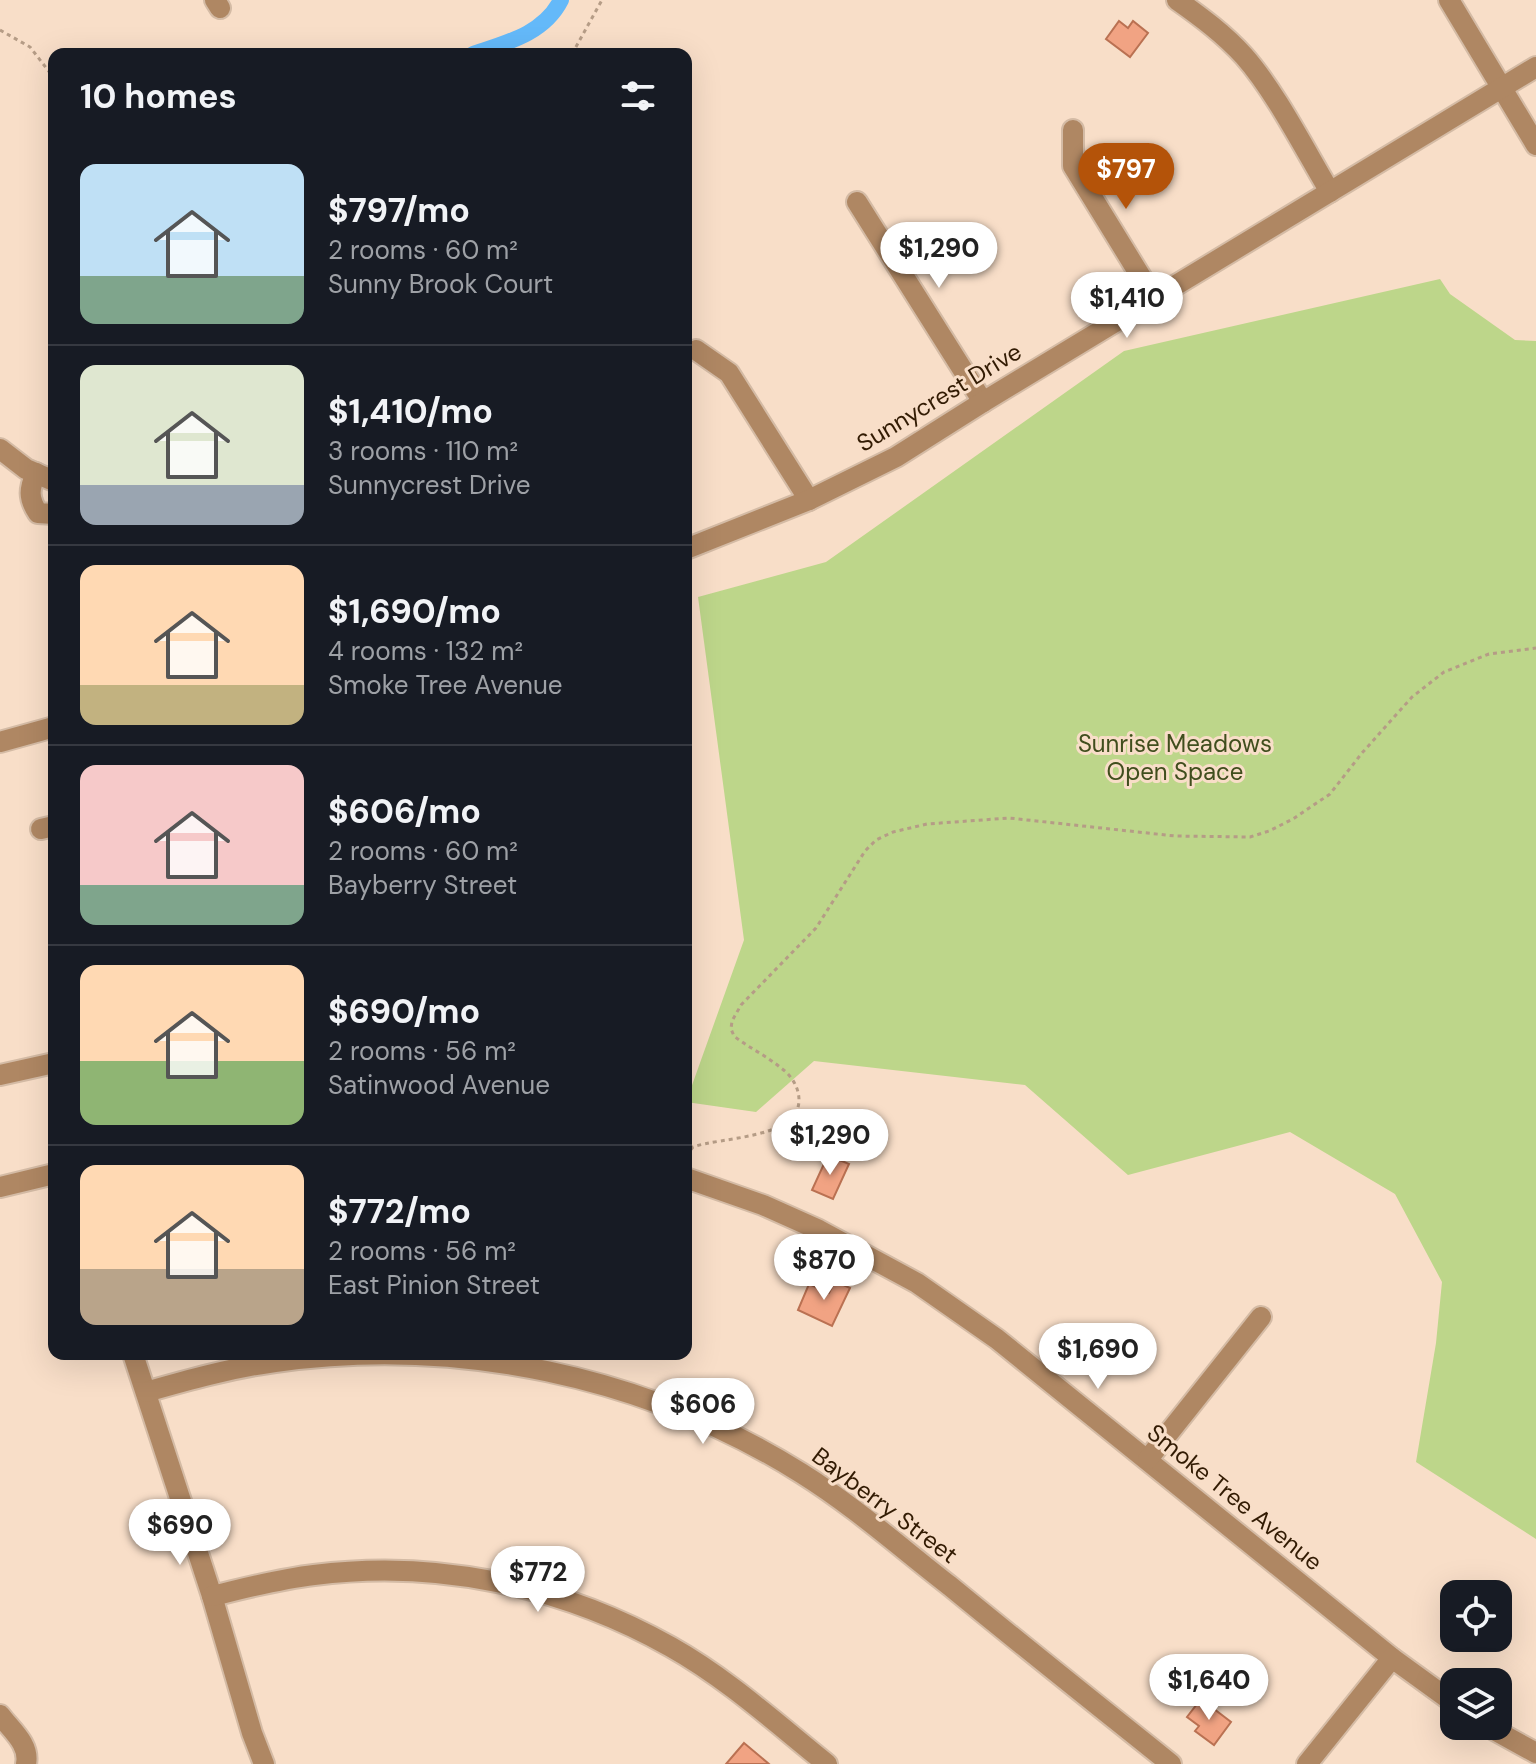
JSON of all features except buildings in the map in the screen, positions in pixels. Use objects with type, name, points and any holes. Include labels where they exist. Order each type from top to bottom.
[{"type":"street","points":[[1177,0],[1218,30],[1245,57],[1330,192]]},
{"type":"street","points":[[1449,0],[1536,145]]},
{"type":"street","name":"Sunnycrest Drive","points":[[692,547],[809,500],[896,457],[1536,67]]},
{"type":"street","points":[[1073,130],[1073,166],[1154,298]]},
{"type":"street","points":[[857,202],[983,402]]},
{"type":"street","points":[[696,350],[729,373],[809,500]]},
{"type":"street","points":[[0,449],[45,477],[30,487],[32,503],[38,513],[48,514]]},
{"type":"street","points":[[0,742],[48,729]]},
{"type":"street","points":[[0,1075],[48,1064]]},
{"type":"street","points":[[0,1187],[48,1175]]},
{"type":"street","name":"Smoke Tree Avenue","points":[[692,1180],[763,1205],[819,1230],[917,1283],[997,1339],[1392,1658],[1440,1693]]},
{"type":"street","points":[[1148,1459],[1261,1317]]},
{"type":"street","points":[[135,1360],[264,1764]]},
{"type":"street","name":"Bayberry Street","points":[[146,1392],[210,1374],[294,1360]]},
{"type":"street","name":"Bayberry Street","points":[[482,1360],[540,1369],[607,1386],[669,1407],[760,1449],[847,1504],[1171,1764]]},
{"type":"street","points":[[212,1596],[314,1574],[366,1570],[417,1571],[518,1585],[617,1619],[673,1648],[726,1683],[827,1764]]},
{"type":"street","points":[[1307,1764],[1392,1658]]},
{"type":"street","points":[[0,1715],[21,1739],[28,1759],[26,1764]]},
{"type":"street","points":[[1512,1740],[1536,1753]]},
{"type":"path","points":[[575,48],[602,0]]},
{"type":"path","points":[[0,30],[30,47],[48,70]]},
{"type":"path","points":[[692,1148],[776,1129],[794,1118],[799,1105],[799,1092],[792,1080],[782,1069],[734,1036],[732,1021],[741,1005],[816,928],[865,851],[876,840],[893,832],[927,824],[1009,818],[1175,836],[1250,837],[1293,819],[1330,794],[1412,697],[1444,672],[1489,654],[1536,648]]},
{"type":"green space","name":"Sunrise Meadows Open Space","points":[[1440,279],[1450,294],[1515,340],[1536,341],[1536,1539],[1416,1462],[1436,1343],[1442,1282],[1395,1194],[1290,1132],[1128,1175],[1025,1085],[814,1061],[756,1112],[692,1103],[692,1085],[744,940],[698,597],[826,562],[1124,351]]},
{"type":"waterway","points":[[491,48],[534,29],[554,12],[561,0]]}]
